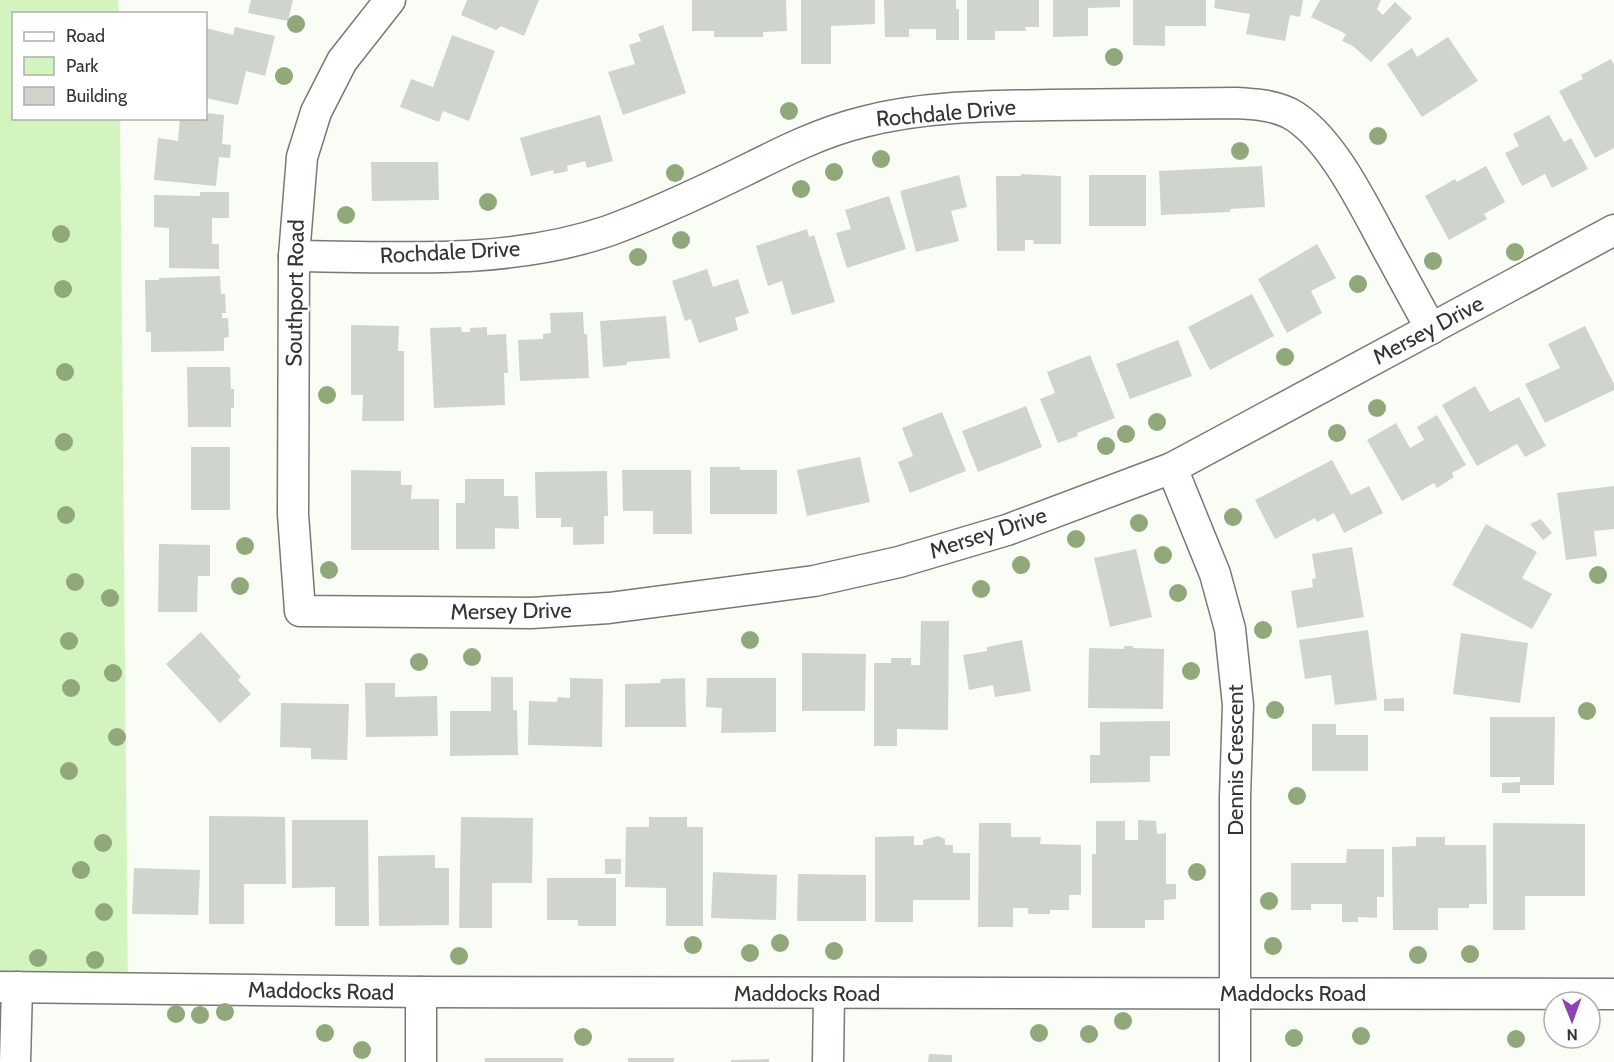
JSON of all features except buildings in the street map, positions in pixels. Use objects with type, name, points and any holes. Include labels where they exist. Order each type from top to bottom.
[{"type":"street","name":"Southport Road","points":[[300,611],[293,514],[294,256],[302,157],[316,112],[342,61],[390,0]]},
{"type":"street","name":"Rochdale Drive","points":[[294,256],[436,258],[483,255],[564,243],[647,216],[799,144],[860,122],[900,113],[973,106],[1236,103],[1268,105],[1290,114],[1304,124],[1325,146],[1354,187],[1431,329]]},
{"type":"street","name":"Mersey Drive","points":[[300,611],[531,613],[609,608],[814,581],[899,562],[1007,530],[1172,468],[1614,230]]},
{"type":"street","name":"Dennis Crescent","points":[[1172,468],[1215,574],[1230,629],[1238,705],[1235,797],[1235,1062]]},
{"type":"street","name":"Maddocks Road","points":[[8,987],[829,994],[1614,994]]},
{"type":"street","points":[[8,987],[15,1062]]},
{"type":"street","points":[[421,992],[421,1062]]},
{"type":"street","points":[[828,1062],[829,994]]},
{"type":"green space","points":[[0,0],[118,0],[119,12],[12,12],[12,120],[120,120],[128,996],[0,998]]}]
